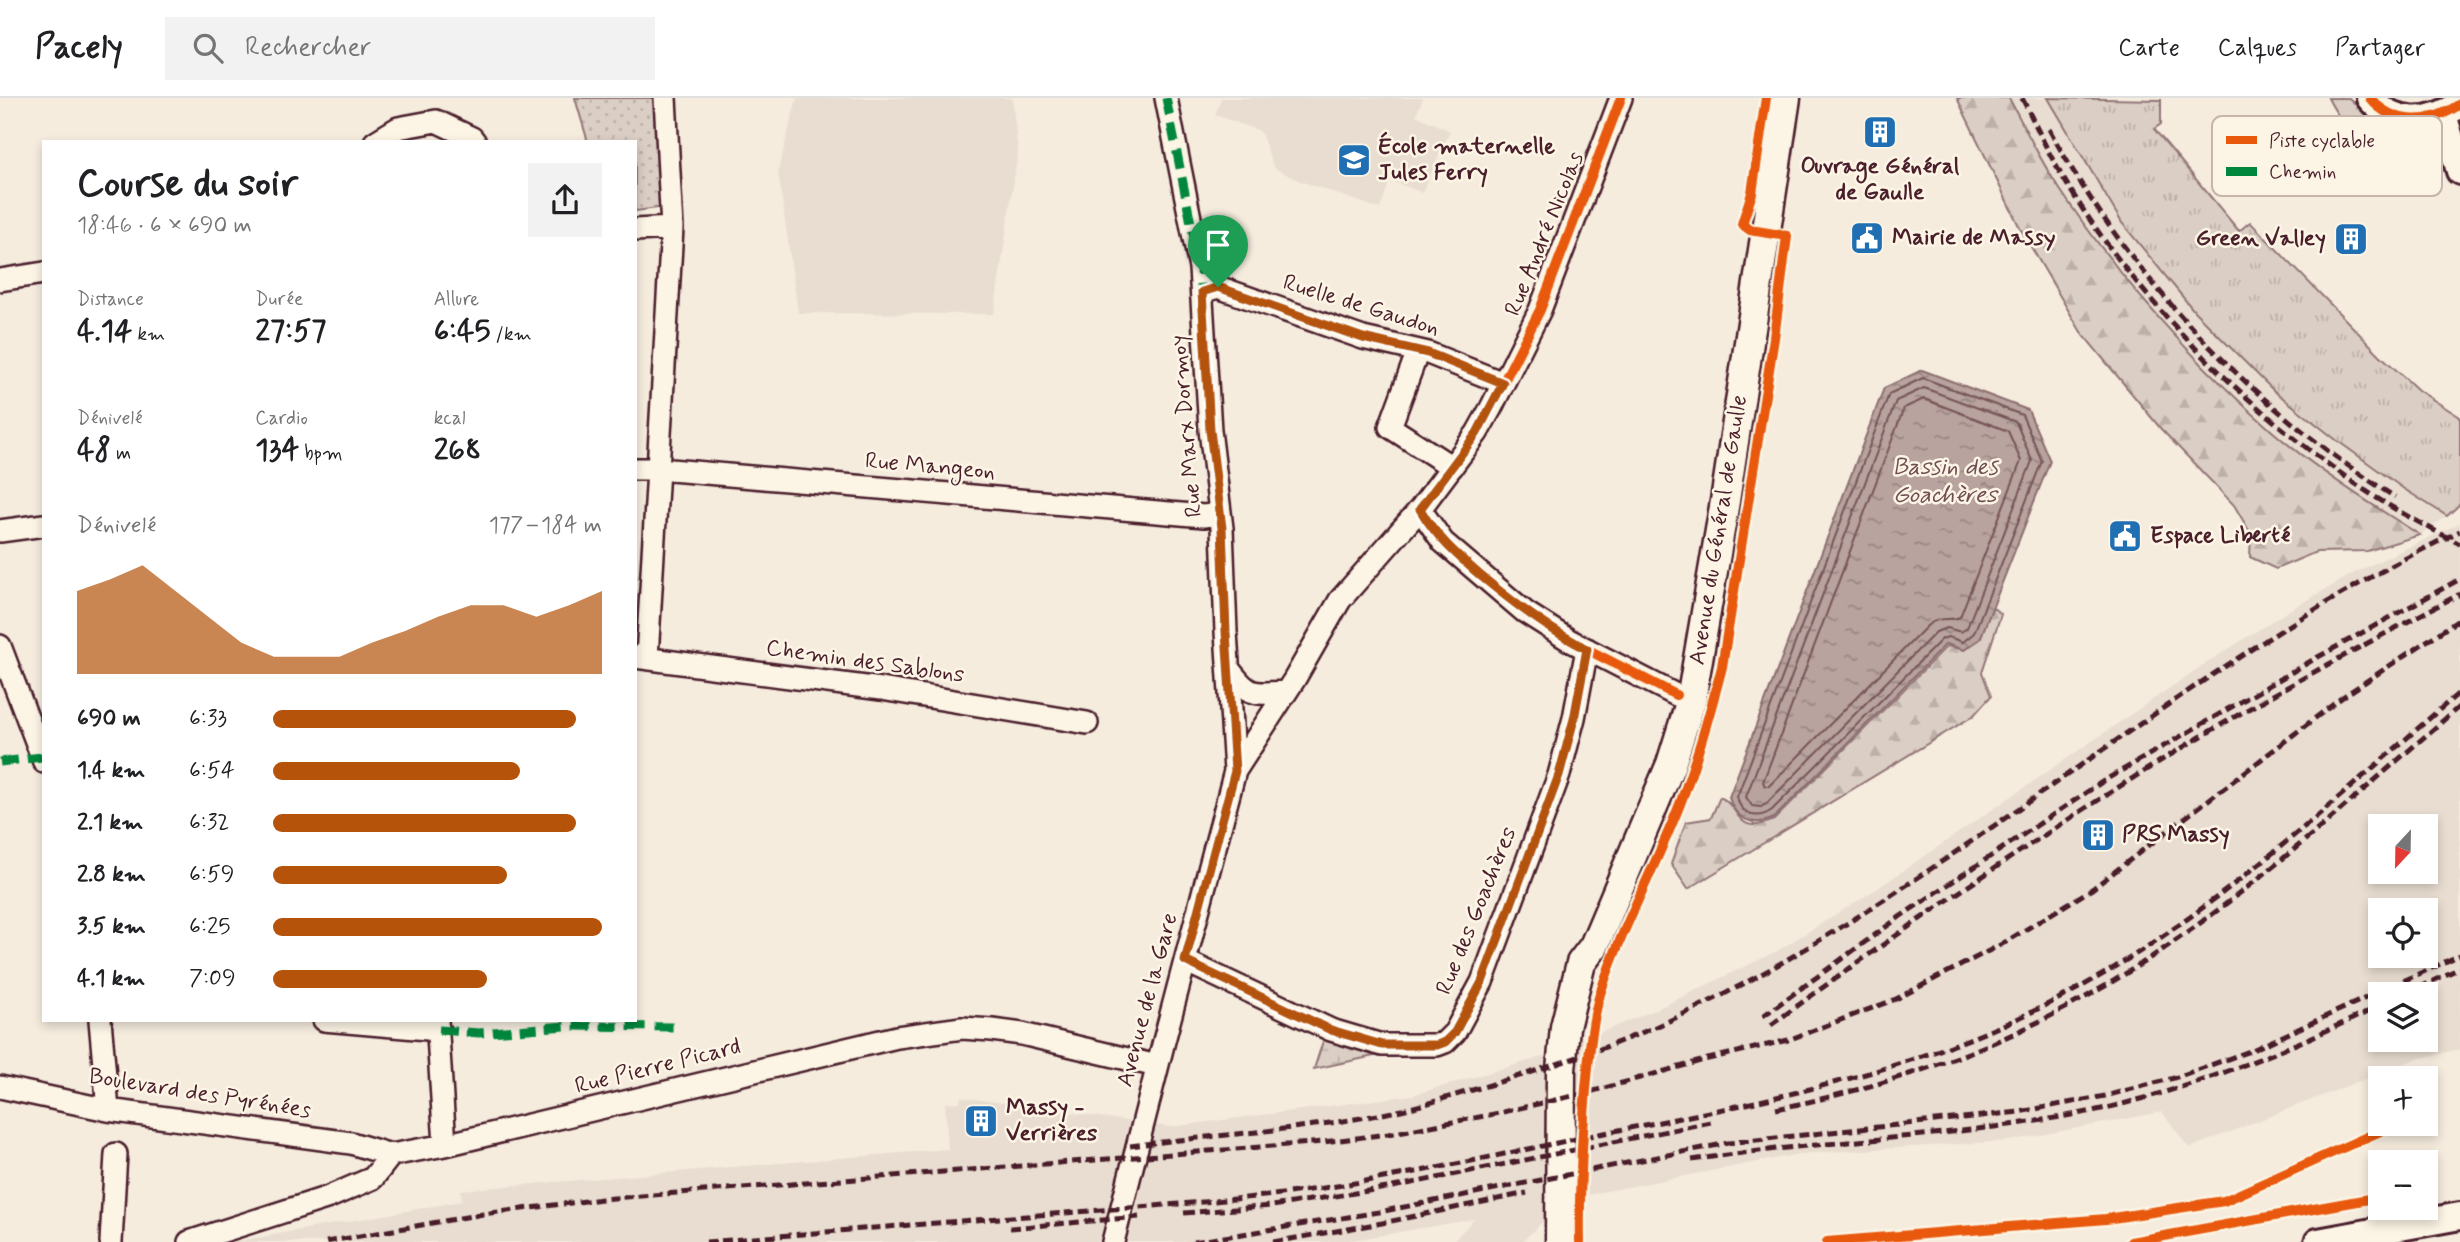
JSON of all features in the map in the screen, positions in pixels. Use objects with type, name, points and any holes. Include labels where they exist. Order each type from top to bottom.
[{"type":"main road","name":"Avenue du Général de Gaulle","points":[[1572,1242],[1574,1040],[1594,946],[1671,764],[1691,700],[1726,501],[1786,98]]},
{"type":"main road","name":"Avenue du Général de Gaulle","points":[[1560,1242],[1561,1069],[1565,1027],[1581,963],[1594,946]]},
{"type":"street","points":[[641,657],[659,469],[672,228],[665,98]]},
{"type":"street","name":"Rue Marx Dormoy","points":[[1166,98],[1200,268],[1210,430],[1222,528],[1235,771]]},
{"type":"street","name":"Rue André Nicolas","points":[[1235,771],[1286,692],[1340,600],[1420,509],[1477,433],[1540,310],[1621,98]]},
{"type":"street","points":[[2370,100],[2397,116]]},
{"type":"street","points":[[2451,110],[2460,171]]},
{"type":"street","points":[[378,140],[398,128],[436,121],[474,140]]},
{"type":"street","points":[[637,230],[672,228]]},
{"type":"street","points":[[0,280],[42,273]]},
{"type":"street","name":"Ruelle de Gaudon","points":[[1202,292],[1218,287],[1363,338],[1418,351],[1503,383]]},
{"type":"street","points":[[1418,351],[1390,427],[1452,467]]},
{"type":"street","name":"Rue Mangeon","points":[[637,469],[1204,516],[1219,514]]},
{"type":"street","points":[[1420,509],[1443,542],[1542,624],[1676,695]]},
{"type":"street","points":[[0,531],[42,525]]},
{"type":"street","points":[[0,646],[42,757]]},
{"type":"street","name":"Rue des Goachères","points":[[1185,961],[1331,1030],[1382,1045],[1437,1045],[1445,1042],[1455,1032],[1482,982],[1559,775],[1574,719],[1587,649]]},
{"type":"street","name":"Chemin des Sablons","points":[[641,657],[872,687],[1087,723]]},
{"type":"street","points":[[1229,669],[1242,688],[1249,691],[1286,692]]},
{"type":"street","name":"Avenue de la Gare","points":[[1113,1242],[1235,771]]},
{"type":"street","points":[[100,1022],[108,1110]]},
{"type":"street","points":[[370,1022],[438,1025],[445,1144]]},
{"type":"street","name":"Rue Pierre Picard","points":[[391,1155],[897,1037],[939,1030],[962,1028],[1022,1034],[1157,1066]]},
{"type":"street","name":"Boulevard des Pyrénées","points":[[0,1087],[108,1110],[351,1143],[391,1155]]},
{"type":"street","points":[[111,1242],[116,1154]]},
{"type":"street","points":[[189,1242],[329,1197],[373,1178],[391,1155]]},
{"type":"street","points":[[2318,1242],[2460,1216]]},
{"type":"shaded area","points":[[797,98],[1012,98],[1018,152],[994,314],[798,313],[778,171]]},
{"type":"shaded area","name":"École maternelle Jules Ferry","points":[[1221,98],[1423,98],[1416,115],[1450,131],[1422,193],[1390,180],[1380,209],[1300,181],[1274,168],[1260,131],[1215,115]]},
{"type":"shaded area","points":[[2009,98],[2048,98],[2122,224],[2195,312],[2273,390],[2404,489],[2447,516],[2420,535],[2355,494],[2273,432],[2190,355],[2117,271],[2054,180]]},
{"type":"shaded area","points":[[2460,523],[2460,1049],[2398,1066],[2368,1066],[2368,1078],[2189,1148],[2162,1112],[2009,1141],[1799,1154],[1566,1199],[1522,1242],[1452,1242],[1474,1219],[1342,1242],[233,1242],[462,1201],[461,1190],[948,1149],[945,1103],[960,1102],[961,1097],[1170,1127],[1413,1095],[1542,1057],[1659,1008],[1779,950],[1878,888],[2203,665],[2291,609],[2358,571]]},
{"type":"green space","points":[[575,98],[658,98],[666,207],[637,211],[637,140],[587,140]]},
{"type":"green space","points":[[1957,98],[2009,98],[2049,172],[2103,250],[2155,314],[2211,374],[2272,431],[2307,459],[2420,535],[2367,551],[2316,552],[2276,569],[2250,557],[2251,534],[2234,505],[2161,429],[2081,332],[2020,228]]},
{"type":"green space","points":[[2048,98],[2161,100],[2161,124],[2154,129],[2239,231],[2250,222],[2380,355],[2418,390],[2460,417],[2460,504],[2447,516],[2404,489],[2273,390],[2195,312],[2122,223]]},
{"type":"green space","points":[[2328,98],[2349,98],[2368,116],[2339,116]]},
{"type":"green space","points":[[1992,607],[2001,614],[1982,672],[1991,696],[1973,716],[1688,889],[1671,864],[1686,822],[1711,818],[1720,797],[1745,823],[1752,825],[1774,820],[1947,646],[1964,650],[1980,639]]},
{"type":"green space","points":[[1324,1038],[1364,1050],[1374,1056],[1314,1069]]},
{"type":"water","name":"Bassin des Goachères","points":[[1922,370],[2028,410],[2050,461],[1980,639],[1964,650],[1946,644],[1774,818],[1759,822],[1746,820],[1735,811],[1729,797],[1884,388]]},
{"type":"railway","points":[[2022,98],[2058,169],[2087,216],[2157,307],[2197,349],[2238,390],[2326,463],[2383,502],[2460,544]]},
{"type":"railway","points":[[2049,129],[2081,184],[2117,236],[2156,287],[2199,335],[2292,423],[2395,497]]},
{"type":"railway","points":[[1130,1146],[1331,1123],[1406,1109],[1572,1059],[1673,1019],[1745,983],[1849,922],[2262,642],[2393,565],[2460,531]]},
{"type":"railway","points":[[1763,1016],[1901,916],[2105,780],[2460,579]]},
{"type":"railway","points":[[1771,1025],[1982,877],[2153,765],[2283,689],[2460,594]]},
{"type":"railway","points":[[326,1242],[483,1214],[602,1199],[1324,1142],[1388,1134],[1485,1116],[1590,1092],[1788,1040],[1896,999],[2002,944],[2092,889],[2344,696],[2460,619]]},
{"type":"railway","points":[[706,1242],[1195,1203],[1315,1189],[1442,1167],[1726,1108],[1840,1081],[1897,1064],[2007,1023],[2062,997],[2116,967],[2168,933],[2269,856],[2460,692]]},
{"type":"railway","points":[[1776,1109],[1884,1082],[1989,1045],[2056,1013],[2111,982],[2165,948],[2267,872],[2460,706]]},
{"type":"railway","points":[[1193,1242],[1379,1212],[1728,1143],[2019,1112],[2105,1096],[2174,1078],[2250,1051],[2460,955]]},
{"type":"railway","points":[[2430,982],[2460,968]]},
{"type":"railway","points":[[1692,1160],[1997,1127],[2097,1110],[2170,1091],[2242,1066],[2368,1011]]},
{"type":"railway","points":[[1184,1213],[1272,1206],[1393,1187],[1711,1122]]},
{"type":"railway","points":[[1273,1242],[1527,1193]]},
{"type":"railway","points":[[1010,1228],[1139,1217]]},
{"type":"marked path","points":[[1166,98],[1200,268],[1210,430],[1222,528],[1226,632]]},
{"type":"marked path","points":[[0,762],[42,757]]},
{"type":"marked path","points":[[439,1030],[479,1033],[565,1026],[676,1027]]},
{"type":"cycle path","points":[[1503,383],[1540,310],[1621,98]]},
{"type":"cycle path","points":[[1580,1242],[1580,1185],[1585,1108],[1597,1006],[1608,970],[1686,787],[1722,667],[1774,338],[1787,236],[1750,230],[1742,224],[1752,193],[1766,98]]},
{"type":"cycle path","points":[[2370,98],[2396,116]]},
{"type":"cycle path","points":[[2438,116],[2460,104]]},
{"type":"cycle path","points":[[1420,509],[1443,542],[1525,612],[1569,640],[1676,695]]},
{"type":"cycle path","points":[[1185,961],[1331,1030],[1382,1045],[1437,1045],[1445,1042],[1455,1032],[1482,982],[1559,775],[1574,718],[1587,649]]},
{"type":"cycle path","points":[[1229,669],[1235,771]]},
{"type":"cycle path","points":[[1827,1242],[2106,1219],[2224,1201],[2369,1136]]},
{"type":"cycle path","points":[[2131,1242],[2368,1199]]},
{"type":"place","name":"Ouvrage Général de Gaulle","points":[[1880,132]]},
{"type":"place","name":"École maternelle Jules Ferry","points":[[1354,160]]},
{"type":"place","name":"Mairie de Massy","points":[[1867,238]]},
{"type":"place","name":"Green Valley","points":[[2351,239]]},
{"type":"place","name":"Espace Liberté","points":[[2125,536]]},
{"type":"place","name":"PRS Massy","points":[[2098,835]]},
{"type":"place","name":"Massy - Verrières","points":[[981,1121]]},
{"type":"route","points":[[1218,287],[1363,338],[1428,353],[1503,383],[1477,433],[1420,509],[1429,526],[1443,542],[1507,597],[1542,624],[1587,649],[1574,719],[1559,775],[1482,982],[1455,1032],[1445,1042],[1437,1045],[1382,1045],[1331,1030],[1185,961],[1235,771],[1236,752],[1226,632],[1222,528],[1210,430],[1202,292],[1218,287]]}]
